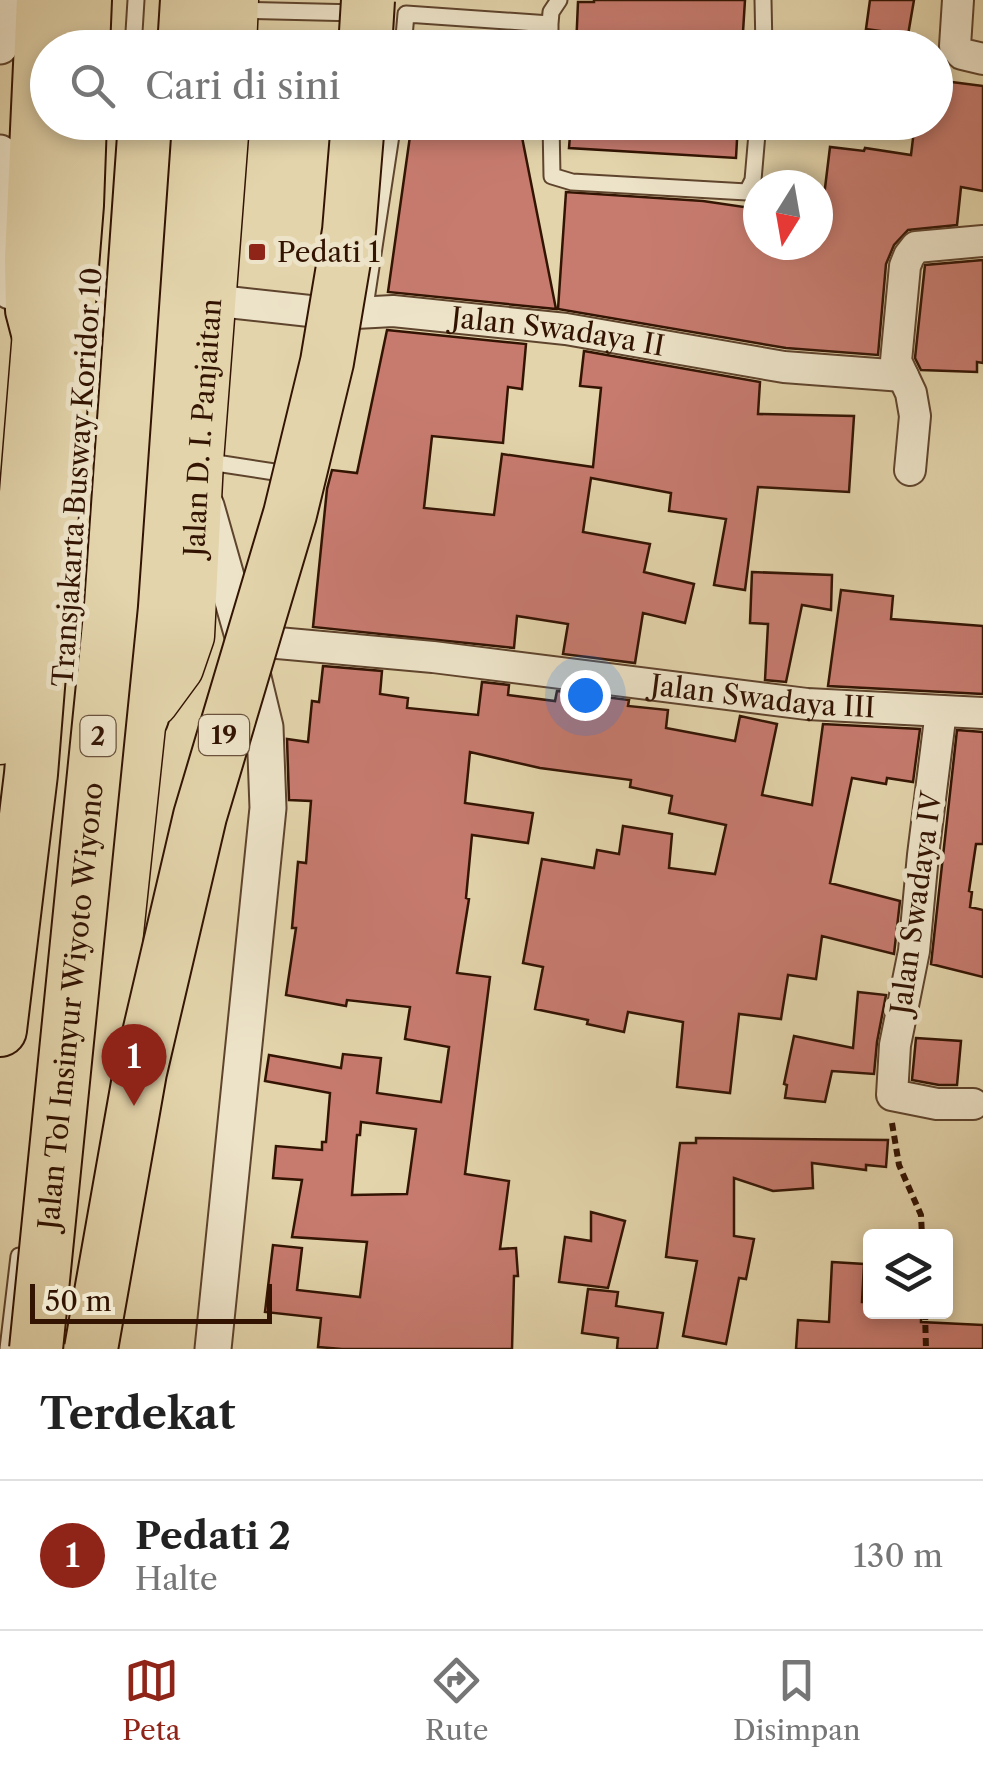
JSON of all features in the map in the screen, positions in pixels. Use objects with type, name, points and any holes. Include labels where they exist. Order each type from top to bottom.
[{"type":"highway","points":[[42,30],[43,0]]},
{"type":"highway","points":[[59,30],[61,0]]},
{"type":"highway","points":[[85,30],[86,0]]},
{"type":"highway","points":[[151,30],[152,0]]},
{"type":"highway","points":[[164,30],[167,0]]},
{"type":"highway","points":[[375,30],[387,7]]},
{"type":"highway","points":[[204,30],[225,12]]},
{"type":"highway","points":[[37,140],[31,259],[37,338]]},
{"type":"highway","points":[[0,740],[9,587],[37,338],[51,140]]},
{"type":"highway","points":[[0,1030],[31,774],[79,140]]},
{"type":"highway","name":"Jalan Tol Insinyur Wiyoto Wiyono","points":[[36,1349],[111,605],[144,140]]},
{"type":"highway","name":"Jalan D. I. Panjaitan","points":[[74,1349],[124,767],[157,140]]},
{"type":"highway","points":[[124,767],[159,652],[163,609],[180,140]]},
{"type":"highway","name":"Jalan D. I. Panjaitan","points":[[124,767],[179,668],[190,636],[198,469],[224,140]]},
{"type":"highway","name":"19","points":[[92,1349],[140,1072],[200,816],[290,514],[327,362],[349,231],[357,140]]},
{"type":"street","points":[[0,46],[3,0]]},
{"type":"street","points":[[958,0],[956,46],[962,54],[983,59]]},
{"type":"street","points":[[0,153],[8,281],[11,295],[37,338]]},
{"type":"street","points":[[910,470],[915,416],[911,392],[896,361],[905,266],[916,247],[983,240]]},
{"type":"street","name":"Jalan Swadaya II","points":[[210,300],[337,314],[393,311],[566,329],[784,367],[903,376]]},
{"type":"street","points":[[198,469],[264,727],[268,808],[213,1349]]},
{"type":"street","name":"Jalan Swadaya III","points":[[244,640],[433,657],[807,704],[983,713]]},
{"type":"street","name":"Jalan Swadaya IV","points":[[892,1094],[895,1045],[914,951],[941,710]]},
{"type":"street","points":[[892,1094],[937,1104],[973,1104]]},
{"type":"lane","points":[[73,30],[74,0]]},
{"type":"lane","points":[[135,30],[136,0]]},
{"type":"lane","points":[[550,30],[551,12],[559,0]]},
{"type":"lane","points":[[763,0],[764,30]]},
{"type":"lane","points":[[225,12],[387,7],[550,24]]},
{"type":"lane","name":"Transjakarta Busway Koridor 10","points":[[0,938],[48,414],[67,140]]},
{"type":"lane","points":[[364,312],[389,140]]},
{"type":"lane","points":[[551,140],[552,176],[572,182],[747,192],[753,180],[756,140]]},
{"type":"lane","name":"Transjakarta Busway Koridor 10","points":[[37,338],[48,414]]},
{"type":"lane","points":[[198,469],[324,480]]},
{"type":"lane","name":"Transjakarta Busway Koridor 10","points":[[75,797],[86,685]]},
{"type":"lane","points":[[71,834],[124,767]]},
{"type":"lane","points":[[8,1349],[22,1231]]},
{"type":"path","points":[[892,1094],[899,1165],[921,1215],[922,1229]]},
{"type":"path","points":[[925,1319],[926,1349]]},
{"type":"building","points":[[745,0],[743,30],[577,30],[578,2]]},
{"type":"building","points":[[870,0],[914,0],[909,30],[866,29]]},
{"type":"building","points":[[953,82],[983,86],[983,191],[961,187],[957,225],[908,230],[894,245],[886,264],[878,355],[786,348],[558,309],[566,192],[743,207],[743,260],[833,260],[833,170],[827,170],[830,147],[864,151],[865,148],[911,155],[913,140],[953,140]]},
{"type":"building","points":[[409,140],[523,140],[556,309],[388,292]]},
{"type":"building","points":[[570,140],[737,140],[736,158],[569,148]]},
{"type":"building","points":[[983,260],[983,363],[977,362],[977,372],[921,370],[915,358],[925,265]]},
{"type":"building","points":[[387,330],[526,344],[522,389],[508,387],[503,443],[432,436],[424,508],[494,515],[502,454],[593,467],[601,388],[580,386],[584,351],[760,382],[758,414],[854,416],[849,492],[758,487],[745,590],[714,585],[726,519],[669,511],[671,493],[591,478],[583,532],[650,544],[644,572],[694,584],[685,623],[643,613],[635,663],[563,654],[568,624],[517,616],[514,648],[313,627],[327,489],[332,470],[357,473]]},
{"type":"building","points":[[752,572],[832,575],[831,610],[802,605],[786,682],[765,680],[768,624],[750,623]]},
{"type":"building","points":[[841,590],[893,596],[891,619],[983,626],[983,694],[828,686]]},
{"type":"building","points":[[323,666],[382,671],[380,694],[408,698],[407,708],[478,715],[482,682],[509,685],[508,695],[555,701],[557,691],[629,700],[628,706],[668,710],[666,728],[735,741],[740,716],[777,724],[762,795],[812,805],[823,724],[920,729],[913,782],[887,778],[886,784],[852,778],[830,883],[900,901],[894,954],[822,936],[816,979],[788,975],[781,1019],[739,1014],[730,1093],[677,1087],[683,1022],[628,1012],[624,1032],[535,1009],[543,967],[523,963],[542,859],[594,868],[597,850],[619,854],[623,826],[672,834],[669,868],[715,874],[726,825],[669,813],[672,796],[630,787],[631,780],[540,768],[470,752],[465,803],[533,813],[528,843],[472,835],[466,898],[469,899],[457,973],[490,977],[465,1174],[509,1181],[500,1249],[516,1248],[518,1276],[514,1276],[512,1349],[318,1347],[321,1318],[265,1312],[273,1245],[302,1248],[297,1290],[360,1297],[367,1242],[292,1237],[302,1180],[273,1178],[276,1146],[322,1150],[330,1093],[265,1081],[269,1055],[341,1068],[343,1054],[381,1058],[377,1093],[441,1102],[449,1047],[405,1039],[410,1007],[347,1000],[346,1006],[286,995],[296,928],[292,928],[298,862],[306,863],[311,801],[289,800],[287,739],[308,742],[312,701],[319,702]],"holes":[[[361,1122],[416,1129],[407,1194],[352,1195]]]},
{"type":"building","points":[[957,730],[983,732],[983,844],[976,844],[969,891],[970,907],[983,910],[983,977],[931,964]]},
{"type":"building","points":[[858,992],[886,995],[874,1074],[832,1071],[825,1102],[785,1098],[784,1084],[794,1036],[853,1048]]},
{"type":"building","points":[[916,1038],[961,1041],[957,1085],[912,1080]]},
{"type":"building","points":[[696,1138],[888,1140],[886,1167],[866,1165],[866,1170],[812,1163],[813,1188],[773,1191],[734,1178],[734,1236],[754,1239],[746,1279],[739,1278],[726,1344],[683,1336],[697,1261],[666,1257],[680,1143],[696,1143]]},
{"type":"building","points":[[591,1212],[625,1221],[608,1288],[559,1282],[565,1237],[591,1241]]},
{"type":"building","points":[[832,1262],[863,1264],[863,1319],[983,1325],[983,1349],[796,1349],[798,1320],[829,1322]]},
{"type":"building","points":[[588,1289],[618,1292],[616,1306],[663,1313],[657,1349],[617,1349],[618,1338],[582,1333]]},
{"type":"place","name":"Pedati 1","points":[[257,252]]},
{"type":"place","name":"Pedati 2","points":[[134,1106]]}]
